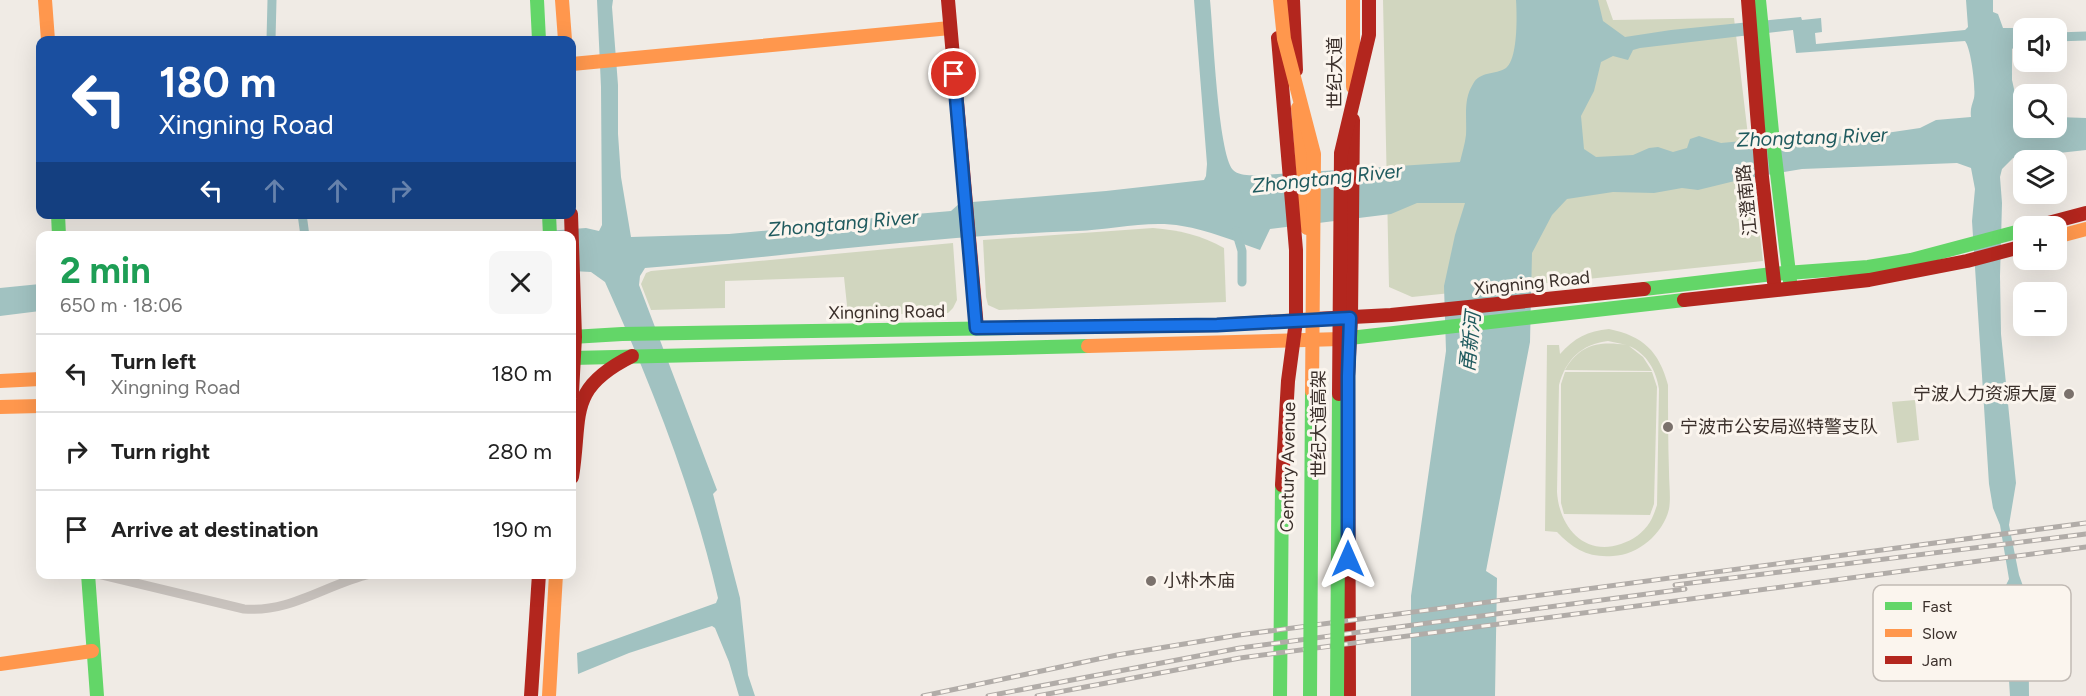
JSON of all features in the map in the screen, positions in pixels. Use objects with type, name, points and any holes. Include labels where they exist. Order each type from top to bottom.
[{"type":"main road","points":[[45,0],[48,36]]},
{"type":"main road","points":[[537,0],[539,36]]},
{"type":"main road","points":[[562,0],[565,36]]},
{"type":"main road","points":[[948,0],[976,328]]},
{"type":"main road","points":[[1275,0],[1302,321]]},
{"type":"main road","name":"世纪大道高架","points":[[1280,0],[1284,39],[1314,154],[1310,696]]},
{"type":"main road","name":"世纪大道","points":[[1293,0],[1299,145],[1308,238]]},
{"type":"main road","name":"世纪大道","points":[[1347,150],[1353,0]]},
{"type":"main road","points":[[1349,696],[1350,222],[1347,150],[1369,35],[1369,0]]},
{"type":"main road","name":"江澄南路","points":[[1748,0],[1765,132],[1778,182],[1790,287]]},
{"type":"main road","name":"江澄南路","points":[[1759,0],[1765,132],[1762,177],[1775,289]]},
{"type":"main road","points":[[576,64],[950,28]]},
{"type":"main road","name":"世纪大道高架","points":[[1337,696],[1347,150]]},
{"type":"main road","points":[[2067,218],[2086,213]]},
{"type":"main road","points":[[2067,234],[2086,229]]},
{"type":"main road","name":"Xingning Road","points":[[576,337],[622,334],[1217,325],[1350,318],[1539,301],[1773,274],[1868,267],[1911,260],[2013,233]]},
{"type":"main road","name":"Century Avenue","points":[[1303,696],[1301,341],[1308,238]]},
{"type":"main road","points":[[576,358],[1350,339],[1437,327],[1869,280],[1966,261],[2013,249]]},
{"type":"main road","points":[[1280,696],[1281,508],[1288,381],[1301,341]]},
{"type":"main road","points":[[576,443],[584,392],[610,367],[632,356]]},
{"type":"main road","points":[[0,381],[36,379]]},
{"type":"main road","points":[[0,407],[36,406]]},
{"type":"main road","points":[[88,579],[97,696]]},
{"type":"main road","points":[[531,696],[539,579]]},
{"type":"main road","points":[[549,696],[556,579]]},
{"type":"main road","points":[[0,664],[93,651]]},
{"type":"street","points":[[119,579],[260,611],[299,601],[355,579]]},
{"type":"green space","points":[[1383,0],[1606,0],[1613,20],[1734,18],[1763,261],[1412,297],[1389,287]]},
{"type":"green space","points":[[1153,228],[1190,234],[1224,248],[1226,302],[999,310],[988,305],[983,240]]},
{"type":"green space","points":[[953,243],[957,300],[948,313],[848,315],[844,277],[725,281],[725,308],[651,310],[641,284],[646,273],[651,271]]},
{"type":"green space","points":[[1609,329],[1640,341],[1648,347],[1660,363],[1668,385],[1669,509],[1655,535],[1640,547],[1622,555],[1589,554],[1575,548],[1557,532],[1545,531],[1547,345],[1559,345],[1560,354],[1582,336]],"holes":[[[1608,341],[1627,345],[1599,344],[1584,350],[1571,361],[1565,370],[1571,360],[1576,354],[1590,345]],[[1629,346],[1641,353],[1650,363],[1659,389],[1657,505],[1650,522],[1637,536],[1621,544],[1608,547],[1596,546],[1576,536],[1568,527],[1559,505],[1557,492],[1559,385],[1565,370],[1652,371],[1643,357]]]},
{"type":"green space","points":[[1565,372],[1652,372],[1657,387],[1654,504],[1650,515],[1564,514],[1561,503],[1561,384]]},
{"type":"green space","points":[[1915,400],[1919,440],[1897,443],[1892,402]]},
{"type":"water","points":[[597,0],[613,0],[621,177],[631,237],[729,234],[805,227],[951,211],[960,203],[1204,180],[1207,164],[1194,0],[1210,0],[1224,140],[1233,170],[1243,175],[1460,162],[1466,138],[1467,102],[1470,90],[1480,77],[1506,68],[1513,56],[1516,36],[1516,0],[1598,0],[1603,21],[1625,37],[1801,17],[1802,20],[1821,18],[1822,32],[1815,33],[1816,44],[1965,30],[1968,27],[1966,0],[1993,0],[1993,12],[1998,14],[2003,28],[2013,28],[2013,138],[2067,138],[2067,117],[2086,118],[2086,150],[2067,152],[2067,150],[2013,150],[2013,158],[2002,169],[2000,177],[2002,203],[2001,334],[2016,483],[2009,525],[2023,585],[2006,585],[2009,579],[2000,525],[1993,508],[1989,484],[1972,221],[1975,189],[1971,168],[1957,163],[1802,169],[1743,179],[1698,190],[1682,188],[1654,193],[1613,192],[1567,199],[1552,215],[1532,253],[1530,342],[1486,571],[1497,578],[1495,696],[1411,696],[1411,596],[1446,351],[1444,286],[1455,235],[1465,203],[1417,203],[1391,214],[1270,229],[1260,250],[1202,230],[1156,224],[915,242],[645,268],[640,276],[639,285],[717,490],[713,494],[740,598],[748,675],[755,696],[739,696],[729,662],[715,628],[712,626],[629,653],[578,674],[577,653],[716,603],[718,598],[696,517],[669,437],[639,359],[605,282],[591,272],[576,271],[576,231],[548,231],[586,228],[599,231],[602,225],[601,87]],"holes":[[[1793,30],[1796,53],[1965,41],[1974,86],[1971,117],[1936,120],[1920,128],[1859,137],[1805,135],[1721,143],[1699,136],[1690,139],[1687,148],[1673,152],[1658,147],[1633,155],[1596,157],[1584,149],[1581,116],[1594,91],[1601,62],[1613,56],[1628,60],[1633,50],[1640,48]]]},
{"type":"water","points":[[36,284],[36,312],[0,316],[0,288]]},
{"type":"water","points":[[2009,681],[2029,681],[2029,696],[2010,696]]},
{"type":"waterway","points":[[271,36],[272,0]]},
{"type":"waterway","points":[[2067,37],[2086,36]]},
{"type":"waterway","points":[[303,219],[304,231]]},
{"type":"waterway","points":[[1236,231],[1242,251],[1242,282]]},
{"type":"railway","points":[[923,696],[1117,655],[1239,635],[2086,523]]},
{"type":"railway","points":[[1675,585],[2086,534]]},
{"type":"railway","points":[[1037,696],[1240,658],[2086,547]]},
{"type":"railway","points":[[988,696],[1240,648],[1685,589]]},
{"type":"traffic: fast","points":[[537,0],[539,36]]},
{"type":"traffic: fast","points":[[1759,0],[1790,281]]},
{"type":"traffic: fast","points":[[58,219],[59,231]]},
{"type":"traffic: fast","points":[[549,219],[550,231]]},
{"type":"traffic: fast","points":[[1644,289],[1773,274],[1868,267],[1911,260],[2013,233]]},
{"type":"traffic: fast","points":[[1341,339],[1684,300]]},
{"type":"traffic: fast","points":[[576,337],[622,334],[1013,328]]},
{"type":"traffic: fast","points":[[576,358],[1088,346]]},
{"type":"traffic: fast","points":[[1310,696],[1312,391]]},
{"type":"traffic: fast","points":[[1337,696],[1339,394]]},
{"type":"traffic: fast","points":[[1280,696],[1282,485]]},
{"type":"traffic: fast","points":[[88,579],[97,696]]},
{"type":"traffic: slow","points":[[45,0],[48,36]]},
{"type":"traffic: slow","points":[[562,0],[565,36]]},
{"type":"traffic: slow","points":[[1280,0],[1284,39],[1314,154],[1312,391]]},
{"type":"traffic: slow","points":[[1353,0],[1353,87]]},
{"type":"traffic: slow","points":[[576,64],[950,28]]},
{"type":"traffic: slow","points":[[1298,108],[1307,228]]},
{"type":"traffic: slow","points":[[2067,234],[2086,229]]},
{"type":"traffic: slow","points":[[1013,328],[1217,325],[1314,319]]},
{"type":"traffic: slow","points":[[1088,346],[1341,339]]},
{"type":"traffic: slow","points":[[0,381],[36,379]]},
{"type":"traffic: slow","points":[[0,407],[36,406]]},
{"type":"traffic: slow","points":[[549,696],[556,579]]},
{"type":"traffic: slow","points":[[0,664],[92,651]]},
{"type":"traffic: jam","points":[[948,0],[977,328]]},
{"type":"traffic: jam","points":[[1293,0],[1296,70]]},
{"type":"traffic: jam","points":[[1339,394],[1341,153],[1369,35],[1369,0]]},
{"type":"traffic: jam","points":[[1748,0],[1762,177],[1774,282]]},
{"type":"traffic: jam","points":[[1278,38],[1296,250],[1296,321],[1288,381],[1282,485]]},
{"type":"traffic: jam","points":[[1349,696],[1348,376],[1351,318],[1353,120]]},
{"type":"traffic: jam","points":[[2067,218],[2086,213]]},
{"type":"traffic: jam","points":[[571,219],[572,231]]},
{"type":"traffic: jam","points":[[1684,300],[1869,280],[1967,261],[2013,249]]},
{"type":"traffic: jam","points":[[1314,319],[1391,315],[1644,289]]},
{"type":"traffic: jam","points":[[576,443],[581,406],[587,392],[596,380],[632,356]]},
{"type":"traffic: jam","points":[[531,696],[539,579]]},
{"type":"place","name":"宁波人力资源大厦","points":[[2069,394]]},
{"type":"place","name":"宁波市公安局巡特警支队","points":[[1668,427]]},
{"type":"place","name":"小朴木庙","points":[[1151,581]]},
{"type":"route","points":[[954,74],[976,328],[1217,325],[1350,318],[1348,559]]},
{"type":"water label","name":"Zhongtang River","points":[[1812,137]]},
{"type":"water label","name":"Zhongtang River","points":[[1327,178]]},
{"type":"water label","name":"Zhongtang River","points":[[843,223]]},
{"type":"water label","name":"甬新河","points":[[1470,342]]}]
